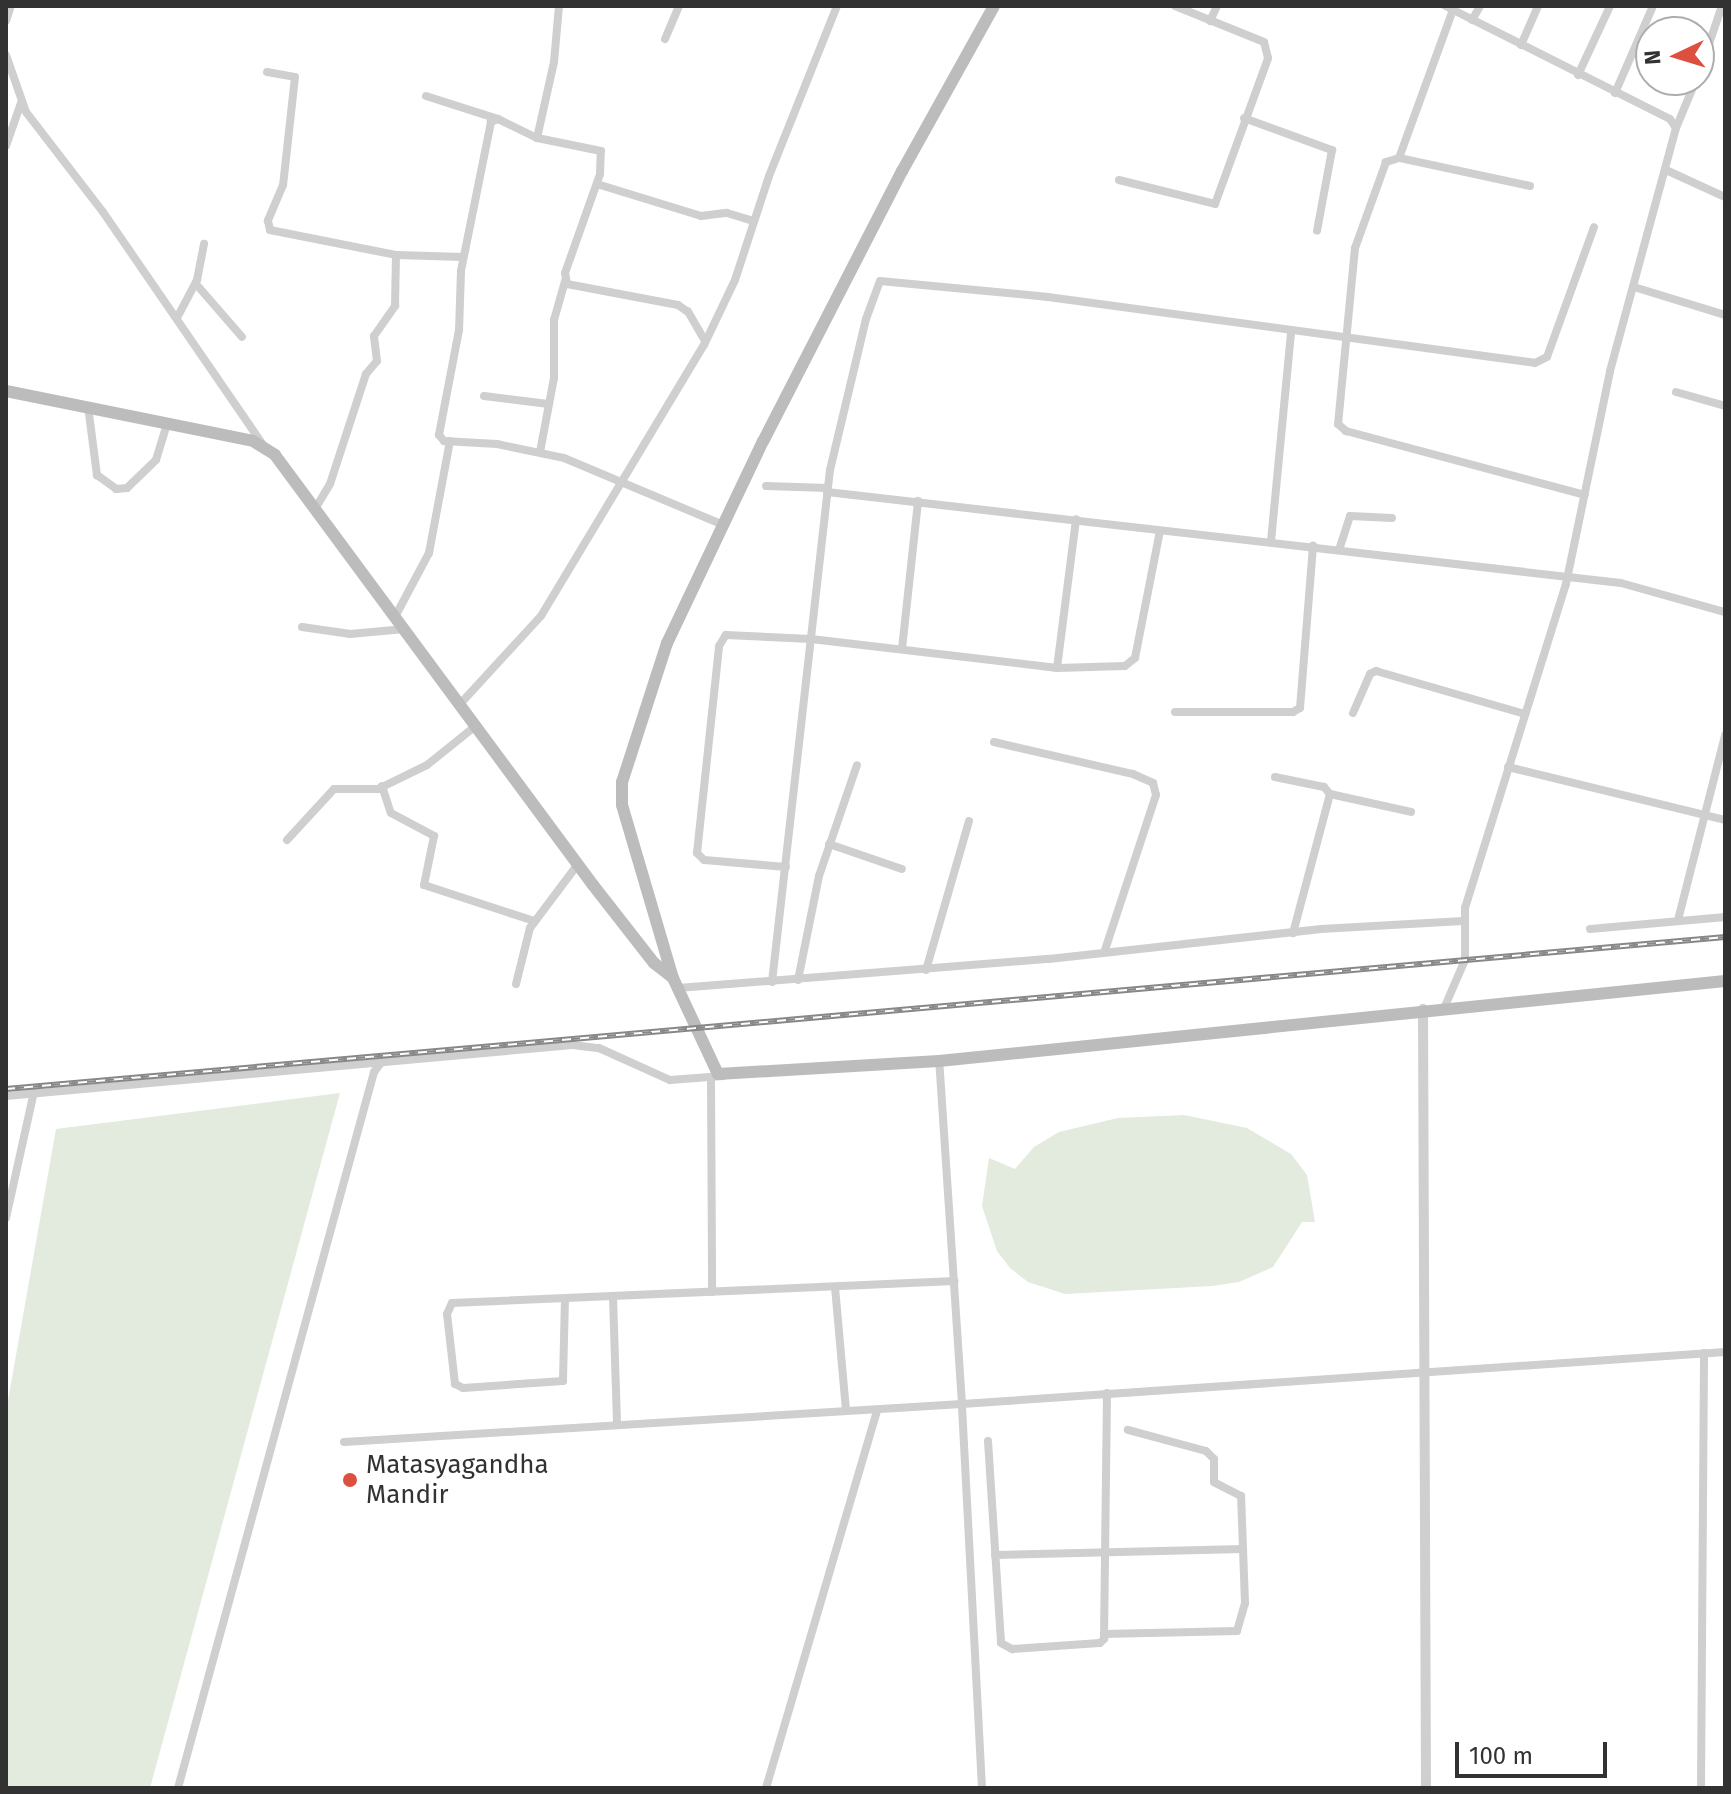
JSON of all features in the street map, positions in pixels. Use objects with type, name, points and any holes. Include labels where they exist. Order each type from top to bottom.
[{"type":"main road","points":[[994,6],[902,171],[723,525],[667,643],[622,782],[622,805],[675,983],[717,1077],[939,1061],[1445,1006],[1725,981]]},
{"type":"main road","points":[[6,391],[263,445],[396,615],[578,864],[654,963],[675,983]]},
{"type":"street","points":[[6,21],[11,6]]},
{"type":"street","points":[[537,138],[554,62],[559,6]]},
{"type":"street","points":[[665,39],[679,6]]},
{"type":"street","points":[[461,703],[541,616],[705,341],[735,280],[754,221],[837,6]]},
{"type":"street","points":[[1119,180],[1215,204],[1269,48],[1175,6]]},
{"type":"street","points":[[1210,21],[1217,6]]},
{"type":"street","points":[[1472,20],[1480,6]]},
{"type":"street","points":[[1521,45],[1538,6]]},
{"type":"street","points":[[1578,75],[1610,6]]},
{"type":"street","points":[[1615,93],[1653,6]]},
{"type":"street","points":[[1722,6],[1722,18]]},
{"type":"street","points":[[1399,158],[1449,8],[1670,119],[1676,128]]},
{"type":"street","points":[[6,55],[21,103],[177,318],[263,445]]},
{"type":"street","points":[[267,72],[291,72],[295,77],[283,185],[268,221],[270,230],[396,255],[463,257]]},
{"type":"street","points":[[426,96],[498,119],[537,138],[601,151],[597,184],[554,320],[549,404],[540,452]]},
{"type":"street","points":[[1445,1006],[1465,960],[1463,921],[1567,579],[1634,287],[1676,128],[1689,96]]},
{"type":"street","points":[[6,146],[21,103]]},
{"type":"street","points":[[1244,118],[1332,150],[1317,231]]},
{"type":"street","points":[[498,119],[489,127],[463,257],[459,330],[438,426],[442,439],[540,452],[624,481],[723,525]]},
{"type":"street","points":[[1530,186],[1399,158],[1390,159],[1381,170],[1360,228],[1337,417],[1341,428],[1585,495]]},
{"type":"street","points":[[1666,170],[1725,197]]},
{"type":"street","points":[[597,184],[701,216],[727,213],[754,221]]},
{"type":"street","points":[[772,982],[827,490],[866,319],[877,286],[885,280],[1543,363],[1594,227]]},
{"type":"street","points":[[177,318],[196,284],[204,244]]},
{"type":"street","points":[[315,509],[330,484],[366,374],[377,361],[374,336],[395,306],[396,255]]},
{"type":"street","points":[[565,281],[678,305],[688,312],[705,341]]},
{"type":"street","points":[[196,284],[242,337]]},
{"type":"street","points":[[1634,287],[1725,315]]},
{"type":"street","points":[[1271,541],[1291,332]]},
{"type":"street","points":[[1676,392],[1725,406]]},
{"type":"street","points":[[484,396],[549,404]]},
{"type":"street","points":[[87,406],[97,475],[116,489],[127,488],[156,460],[167,423]]},
{"type":"street","points":[[396,615],[429,553],[450,441]]},
{"type":"street","points":[[766,486],[827,490],[1621,583],[1725,612]]},
{"type":"street","points":[[902,649],[918,501]]},
{"type":"street","points":[[1339,550],[1350,516],[1392,518]]},
{"type":"street","points":[[1057,668],[1076,519]]},
{"type":"street","points":[[786,867],[704,860],[697,853],[721,641],[730,632],[1057,668],[1113,668],[1135,658],[1160,531]]},
{"type":"street","points":[[1175,712],[1293,712],[1300,708],[1313,546]]},
{"type":"street","points":[[302,627],[350,634],[406,629]]},
{"type":"street","points":[[1353,713],[1370,674],[1376,671],[1525,714]]},
{"type":"street","points":[[287,840],[334,789],[362,792],[382,786],[427,765],[477,725]]},
{"type":"street","points":[[1678,920],[1725,735]]},
{"type":"street","points":[[994,742],[1133,774],[1155,789],[1105,950]]},
{"type":"street","points":[[798,980],[829,844],[857,765]]},
{"type":"street","points":[[1508,767],[1725,820]]},
{"type":"street","points":[[1275,777],[1324,787],[1330,794],[1411,812]]},
{"type":"street","points":[[382,786],[391,813],[434,836],[424,885],[534,921]]},
{"type":"street","points":[[1293,933],[1330,794]]},
{"type":"street","points":[[926,970],[969,821]]},
{"type":"street","points":[[829,844],[902,869]]},
{"type":"street","points":[[516,984],[534,921],[578,864]]},
{"type":"street","points":[[1590,929],[1725,917]]},
{"type":"street","points":[[675,983],[772,982],[926,970],[1105,950],[1463,921]]},
{"type":"street","points":[[1423,1009],[1428,1374],[1426,1788]]},
{"type":"street","points":[[6,1096],[383,1060],[586,1045],[653,1076],[717,1077],[712,1292]]},
{"type":"street","points":[[178,1788],[374,1072],[383,1060]]},
{"type":"street","points":[[939,1061],[955,1281],[982,1788]]},
{"type":"street","points":[[6,1218],[34,1092]]},
{"type":"street","points":[[565,1298],[563,1381],[463,1388],[455,1384],[448,1305],[565,1298],[955,1281]]},
{"type":"street","points":[[835,1287],[846,1411]]},
{"type":"street","points":[[613,1296],[617,1425]]},
{"type":"street","points":[[344,1442],[877,1410],[1725,1352]]},
{"type":"street","points":[[1701,1788],[1704,1353]]},
{"type":"street","points":[[988,1441],[1005,1648],[1100,1643],[1104,1634],[1107,1393]]},
{"type":"street","points":[[766,1788],[877,1410]]},
{"type":"street","points":[[1104,1634],[1237,1631],[1245,1603],[1241,1496],[1214,1482],[1212,1455],[1128,1430]]},
{"type":"street","points":[[995,1555],[1243,1549]]},
{"type":"shaded area","points":[[340,1093],[150,1788],[6,1788],[6,1412],[56,1129]]},
{"type":"shaded area","points":[[1184,1115],[1247,1128],[1291,1154],[1307,1175],[1315,1222],[1302,1222],[1273,1267],[1239,1282],[1212,1286],[1065,1294],[1028,1282],[1010,1268],[997,1251],[982,1206],[989,1158],[1015,1169],[1034,1147],[1059,1132],[1118,1118]]},
{"type":"railway","points":[[6,1089],[1725,937]]},
{"type":"place","name":"Matasyagandha Mandir","points":[[350,1480]]}]
